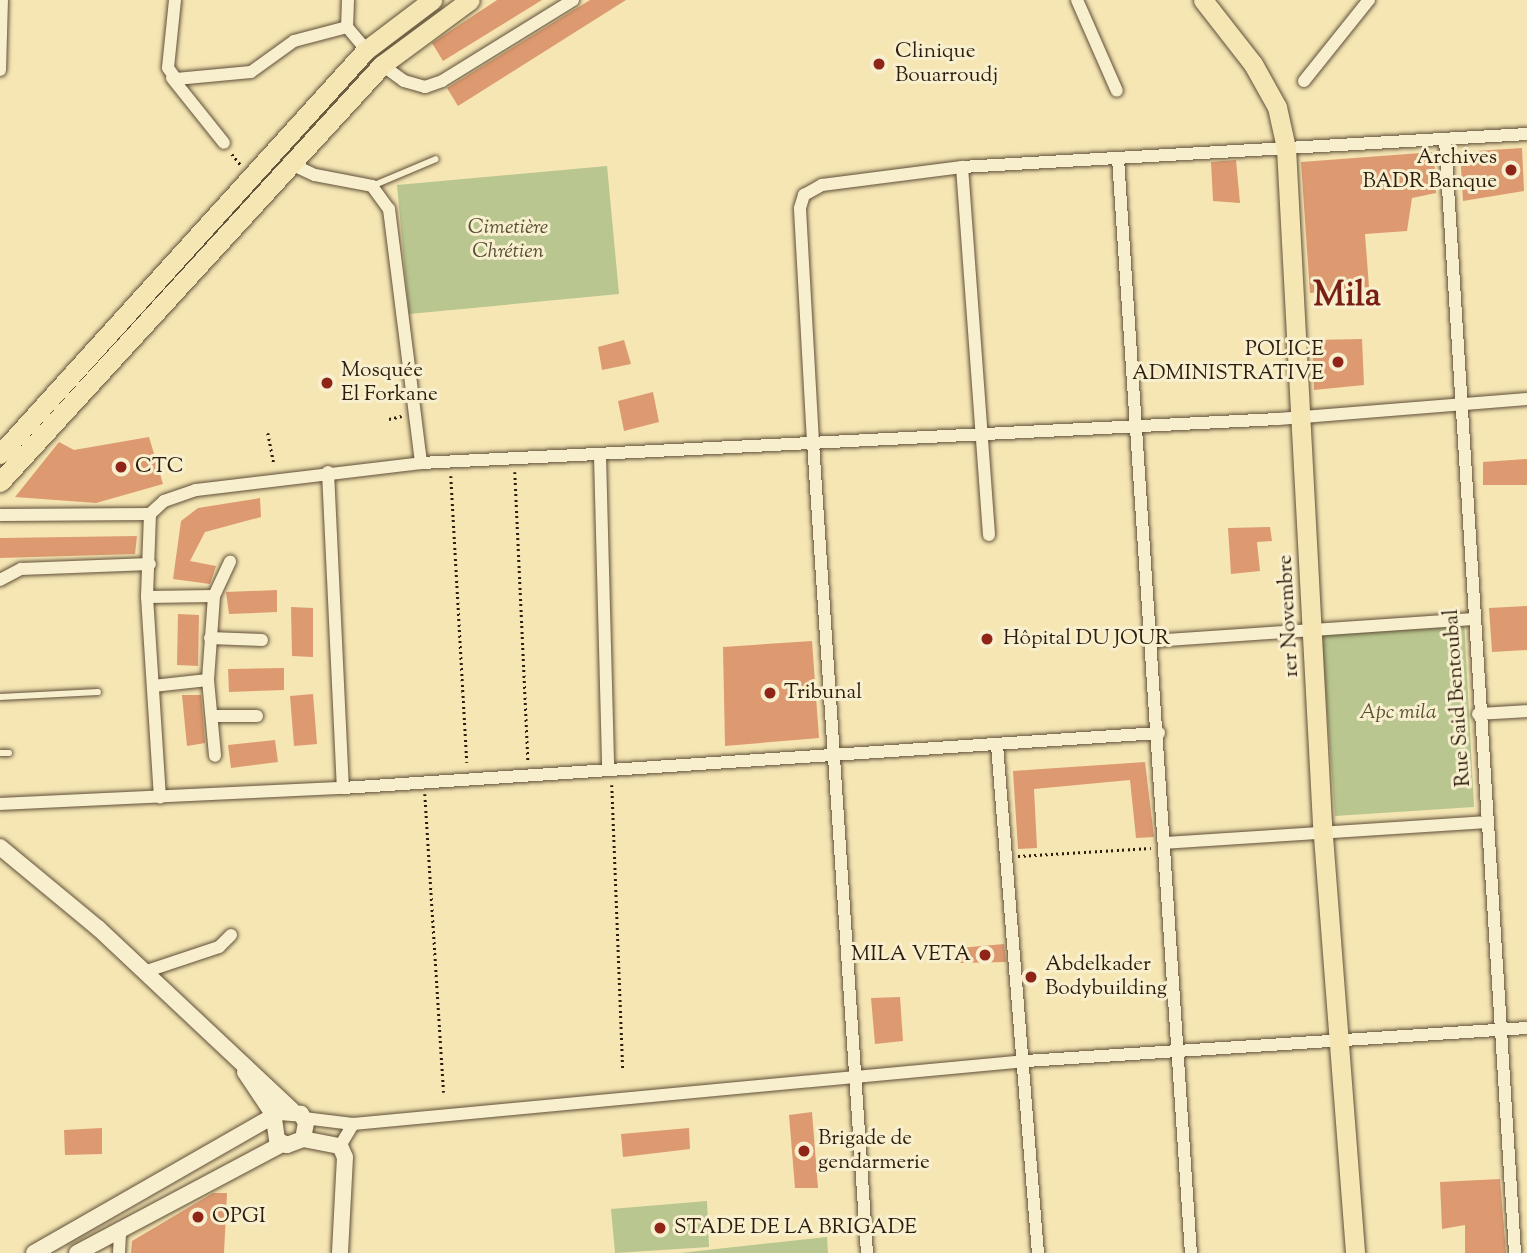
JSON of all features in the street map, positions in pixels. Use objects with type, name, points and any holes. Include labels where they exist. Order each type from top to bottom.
[{"type":"main road","points":[[0,454],[366,50],[432,0]]},
{"type":"main road","points":[[0,482],[382,65],[470,0]]},
{"type":"main road","name":"1er Novembre","points":[[1203,0],[1271,96],[1286,148],[1323,833],[1355,1253]]},
{"type":"main road","points":[[0,847],[144,972],[298,1114],[303,1139]]},
{"type":"main road","points":[[234,1055],[274,1117],[271,1130],[282,1144]]},
{"type":"main road","points":[[34,1253],[274,1117],[298,1114]]},
{"type":"main road","points":[[77,1253],[282,1144],[303,1139],[340,1146],[345,1157],[340,1253]]},
{"type":"street","points":[[0,70],[2,0]]},
{"type":"street","points":[[175,0],[172,78],[224,143]]},
{"type":"street","points":[[348,0],[347,27],[366,50]]},
{"type":"street","points":[[382,65],[404,81],[425,87],[442,81],[573,0]]},
{"type":"street","points":[[1077,0],[1117,91]]},
{"type":"street","points":[[1304,81],[1369,0]]},
{"type":"street","points":[[172,78],[251,72],[294,41],[347,27]]},
{"type":"street","points":[[867,1253],[853,1078],[835,753],[813,442],[800,208],[804,195],[822,185],[962,167],[1527,134]]},
{"type":"street","name":"Rue Said Bentoubal","points":[[1445,140],[1471,619],[1515,1253]]},
{"type":"street","points":[[1118,158],[1159,733],[1191,1253]]},
{"type":"street","points":[[291,164],[315,175],[372,186],[389,209],[421,463]]},
{"type":"street","points":[[962,167],[989,535]]},
{"type":"street","points":[[1,515],[150,514],[180,494],[328,472],[421,463],[600,456],[813,442],[1300,417],[1458,402],[1527,399]]},
{"type":"street","points":[[600,456],[608,769]]},
{"type":"street","points":[[328,472],[343,788]]},
{"type":"street","points":[[150,514],[147,597],[160,798]]},
{"type":"street","points":[[215,756],[208,680],[209,638],[214,596],[230,561]]},
{"type":"street","points":[[0,580],[21,569],[150,564]]},
{"type":"street","points":[[147,597],[214,596]]},
{"type":"street","points":[[1151,640],[1471,619]]},
{"type":"street","points":[[209,638],[262,639]]},
{"type":"street","points":[[153,686],[208,680]]},
{"type":"street","points":[[1478,714],[1527,711]]},
{"type":"street","points":[[213,716],[257,716]]},
{"type":"street","points":[[0,804],[343,788],[1159,733]]},
{"type":"street","points":[[998,745],[1026,1061],[1038,1253]]},
{"type":"street","points":[[1164,845],[1485,822]]},
{"type":"street","points":[[144,972],[219,947],[231,935]]},
{"type":"street","points":[[298,1114],[353,1124],[1026,1061],[1527,1028]]},
{"type":"street","points":[[340,1146],[353,1124]]},
{"type":"street","points":[[119,1253],[120,1231]]},
{"type":"lane","points":[[372,186],[436,159]]},
{"type":"lane","points":[[0,697],[98,692]]},
{"type":"lane","points":[[0,753],[9,753]]},
{"type":"path","points":[[389,419],[405,415]]},
{"type":"path","points":[[268,433],[274,464]]},
{"type":"path","points":[[450,462],[467,764]]},
{"type":"path","points":[[515,469],[529,766]]},
{"type":"path","points":[[425,782],[444,1091]]},
{"type":"path","points":[[612,785],[623,1070]]},
{"type":"path","points":[[1007,857],[1164,845]]},
{"type":"green space","name":"Cimetière Chrétien","points":[[607,166],[619,294],[409,314],[397,185]]},
{"type":"green space","name":"Apc mila","points":[[1464,619],[1474,807],[1335,816],[1321,629]]},
{"type":"green space","name":"STADE DE LA BRIGADE","points":[[707,1201],[709,1247],[615,1253],[611,1209]]},
{"type":"green space","points":[[827,1237],[828,1253],[680,1253]]},
{"type":"building","points":[[497,0],[542,0],[443,61],[432,43]]},
{"type":"building","points":[[590,0],[626,0],[458,106],[447,88]]},
{"type":"building","points":[[1522,148],[1524,191],[1463,201],[1460,152]]},
{"type":"building","points":[[1434,152],[1436,193],[1412,198],[1407,231],[1365,234],[1369,287],[1310,293],[1301,162]]},
{"type":"building","points":[[1236,160],[1240,203],[1213,201],[1211,162]]},
{"type":"building","name":"POLICE ADMINISTRATIVE","points":[[1362,339],[1364,385],[1314,390],[1312,340]]},
{"type":"building","points":[[624,340],[631,364],[602,370],[598,347]]},
{"type":"building","points":[[653,392],[659,422],[624,431],[618,401]]},
{"type":"building","points":[[149,437],[163,484],[96,503],[15,497],[59,442],[74,450]]},
{"type":"building","points":[[1527,459],[1527,485],[1483,485],[1483,462]]},
{"type":"building","points":[[260,498],[261,517],[205,532],[190,561],[216,566],[210,584],[173,579],[181,521],[198,508]]},
{"type":"building","points":[[1270,527],[1272,541],[1257,542],[1260,571],[1231,574],[1228,528]]},
{"type":"building","points":[[137,536],[135,554],[0,558],[0,538]]},
{"type":"building","points":[[277,590],[277,612],[229,614],[226,592]]},
{"type":"building","points":[[1527,606],[1527,650],[1492,652],[1489,608]]},
{"type":"building","points":[[291,607],[313,608],[313,657],[292,656]]},
{"type":"building","points":[[178,614],[199,615],[198,666],[177,665]]},
{"type":"building","name":"Tribunal","points":[[812,641],[819,738],[725,746],[723,647]]},
{"type":"building","points":[[284,668],[284,690],[229,692],[228,669]]},
{"type":"building","points":[[313,694],[317,744],[294,746],[290,696]]},
{"type":"building","points":[[182,695],[201,695],[205,743],[187,746]]},
{"type":"building","points":[[275,740],[278,762],[231,768],[228,745]]},
{"type":"building","points":[[1145,762],[1154,837],[1136,838],[1130,780],[1034,789],[1037,848],[1018,849],[1013,771]]},
{"type":"building","name":"MILA VETA","points":[[1004,944],[1006,962],[960,963],[959,948]]},
{"type":"building","points":[[900,997],[903,1041],[875,1044],[871,998]]},
{"type":"building","name":"Brigade de gendarmerie","points":[[812,1112],[818,1188],[795,1188],[789,1115]]},
{"type":"building","points":[[102,1128],[102,1154],[65,1155],[64,1130]]},
{"type":"building","points":[[689,1128],[690,1149],[623,1157],[621,1134]]},
{"type":"building","points":[[1500,1179],[1506,1253],[1465,1253],[1465,1225],[1442,1229],[1440,1182]]},
{"type":"building","name":"OPGI","points":[[213,1193],[227,1193],[224,1253],[131,1253],[132,1241]]},
{"type":"place","name":"Clinique Bouarroudj","points":[[879,64]]},
{"type":"place","name":"Archives BADR Banque","points":[[1511,170]]},
{"type":"place","name":"POLICE ADMINISTRATIVE","points":[[1338,362]]},
{"type":"place","name":"Mosquée El Forkane","points":[[327,383]]},
{"type":"place","name":"CTC","points":[[121,467]]},
{"type":"place","name":"Hôpital DU JOUR","points":[[987,639]]},
{"type":"place","name":"Tribunal","points":[[770,693]]},
{"type":"place","name":"MILA VETA","points":[[985,955]]},
{"type":"place","name":"Abdelkader Bodybuilding","points":[[1031,977]]},
{"type":"place","name":"Brigade de gendarmerie","points":[[804,1151]]},
{"type":"place","name":"OPGI","points":[[198,1217]]},
{"type":"place","name":"STADE DE LA BRIGADE","points":[[660,1228]]},
{"type":"district","name":"Mila","points":[[1347,297]]}]
